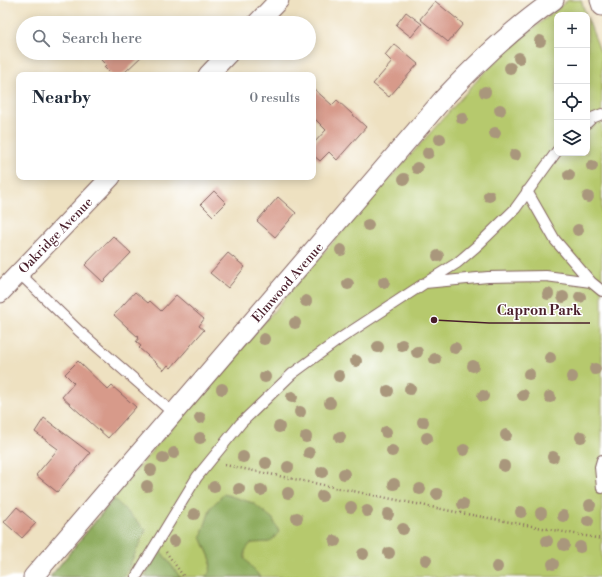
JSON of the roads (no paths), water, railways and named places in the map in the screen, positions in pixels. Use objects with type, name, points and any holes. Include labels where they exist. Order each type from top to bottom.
[{"type":"street","points":[[264,16],[279,0]]},
{"type":"street","name":"Elmwood Avenue","points":[[33,577],[444,98],[475,65],[503,39],[554,0]]},
{"type":"street","points":[[600,0],[602,6]]},
{"type":"street","points":[[211,72],[222,60]]},
{"type":"street","name":"Oakridge Avenue","points":[[0,293],[108,180]]},
{"type":"lane","points":[[590,120],[602,114]]},
{"type":"lane","points":[[136,577],[156,541],[197,477],[241,423],[292,374],[341,338],[457,263],[478,245],[515,208],[554,155]]},
{"type":"lane","points":[[528,191],[555,240],[591,282],[602,291]]},
{"type":"lane","points":[[19,274],[173,413]]},
{"type":"lane","points":[[425,283],[488,277],[546,276],[591,282]]},
{"type":"lane","points":[[602,460],[600,467],[602,488]]},
{"type":"place","name":"Capron Park","points":[[434,320]]}]
